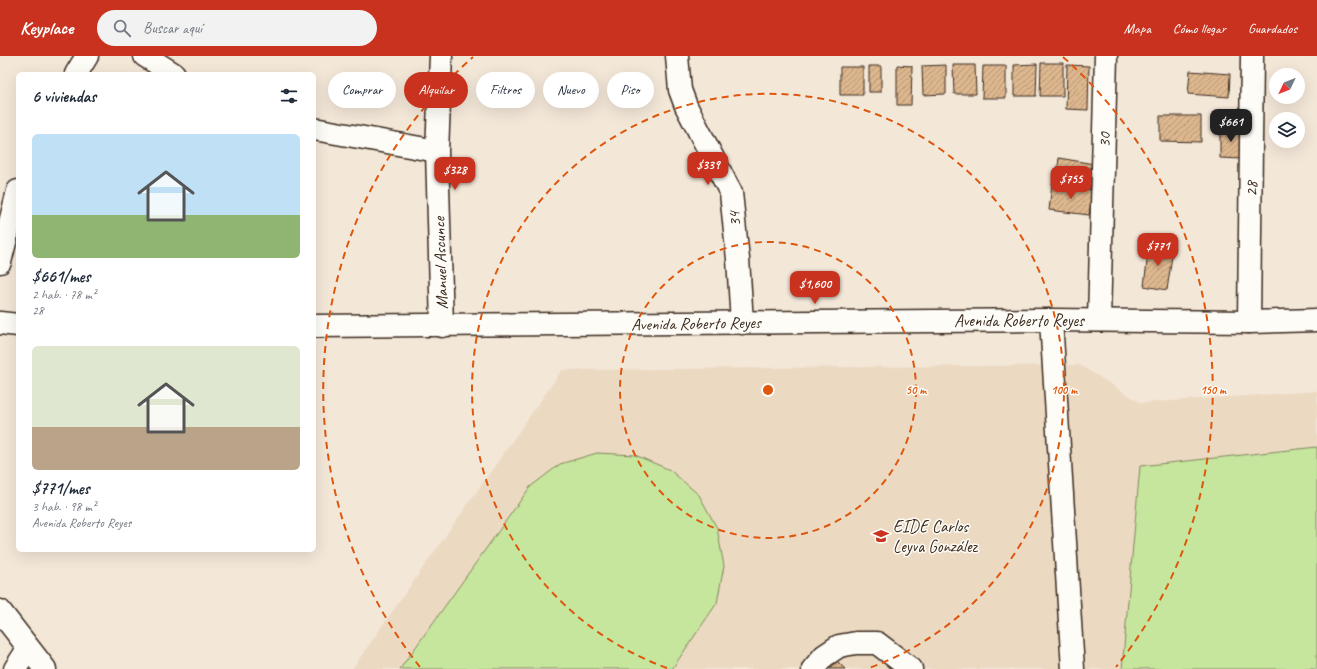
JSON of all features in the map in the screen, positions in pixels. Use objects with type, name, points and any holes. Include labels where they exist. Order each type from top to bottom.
[{"type":"street","points":[[77,72],[87,56]]},
{"type":"street","points":[[145,56],[171,72]]},
{"type":"street","name":"Manuel Ascunce","points":[[441,56],[437,151],[442,326]]},
{"type":"street","name":"34","points":[[676,56],[680,90],[686,106],[731,193],[738,259],[742,323]]},
{"type":"street","name":"30","points":[[1099,320],[1106,56]]},
{"type":"street","name":"28","points":[[1249,322],[1252,56]]},
{"type":"street","points":[[316,129],[437,151]]},
{"type":"street","points":[[0,262],[16,199]]},
{"type":"street","points":[[1051,320],[1073,669]]},
{"type":"street","name":"Avenida Roberto Reyes","points":[[316,326],[1051,320],[1249,322],[1317,320]]},
{"type":"street","points":[[0,323],[16,325]]},
{"type":"street","points":[[0,611],[45,669]]},
{"type":"street","points":[[814,669],[824,656],[839,646],[856,643],[877,643],[911,669]]},
{"type":"street","points":[[15,669],[28,649]]},
{"type":"shaded area","name":"EIDE Carlos Leyva González","points":[[1080,365],[1141,403],[1317,391],[1317,669],[352,669],[562,370]]},
{"type":"green space","points":[[1317,447],[1317,669],[1122,669],[1140,466]]},
{"type":"green space","points":[[597,453],[635,455],[670,470],[699,495],[717,528],[724,566],[717,603],[672,669],[400,669],[530,487],[560,464]]},
{"type":"building","points":[[1041,63],[1063,63],[1063,96],[1040,96]]},
{"type":"building","points":[[1037,64],[1036,96],[1014,96],[1014,65]]},
{"type":"building","points":[[897,65],[912,66],[911,105],[897,105]]},
{"type":"building","points":[[946,65],[946,94],[923,95],[922,66]]},
{"type":"building","points":[[953,65],[975,65],[976,94],[954,94]]},
{"type":"building","points":[[1067,65],[1089,66],[1088,110],[1066,109]]},
{"type":"building","points":[[869,66],[881,66],[881,92],[869,92]]},
{"type":"building","points":[[983,66],[1006,66],[1006,98],[982,98]]},
{"type":"building","points":[[840,67],[863,67],[863,95],[840,95]]},
{"type":"building","points":[[1190,71],[1230,74],[1229,97],[1188,94]]},
{"type":"building","points":[[1160,116],[1201,116],[1201,142],[1160,141]]},
{"type":"building","points":[[1220,127],[1242,127],[1241,159],[1220,158]]},
{"type":"building","points":[[1059,158],[1094,164],[1090,188],[1056,182]]},
{"type":"building","points":[[1052,184],[1093,190],[1089,215],[1049,210]]},
{"type":"building","points":[[1149,245],[1173,249],[1167,290],[1144,286]]},
{"type":"building","points":[[837,661],[845,669],[830,669]]},
{"type":"place","name":"EIDE Carlos Leyva González","points":[[881,536]]}]
